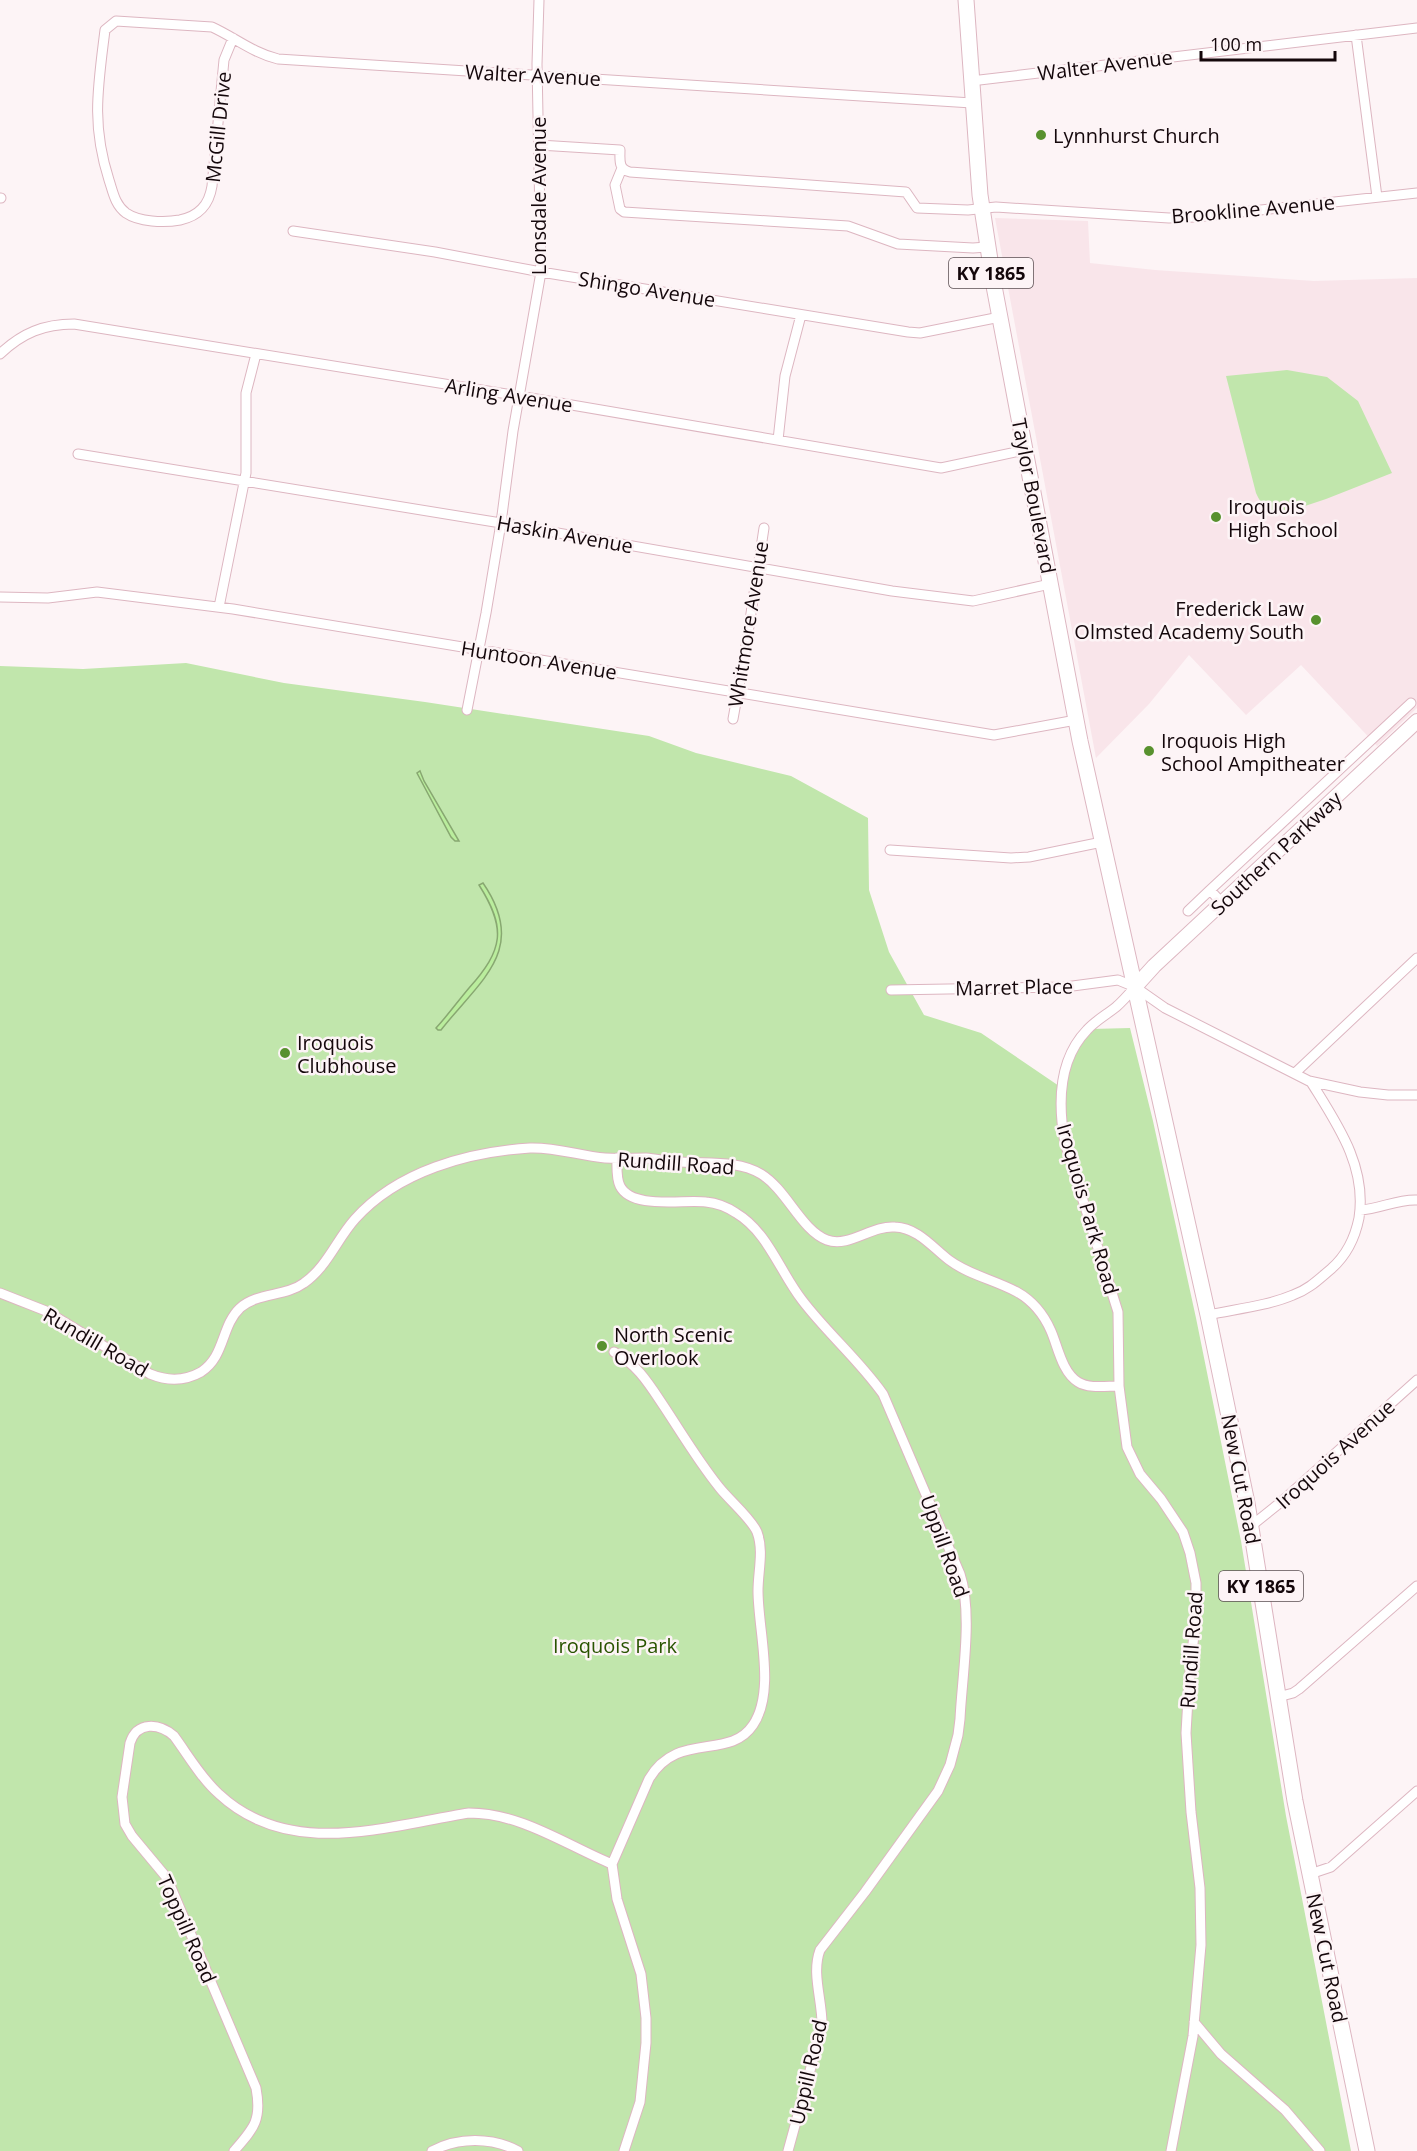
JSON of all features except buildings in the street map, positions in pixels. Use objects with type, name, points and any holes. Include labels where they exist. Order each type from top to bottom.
[{"type":"main road","name":"Taylor Boulevard","points":[[966,0],[981,209],[987,247],[1076,720],[1136,987]]},
{"type":"main road","name":"Southern Parkway","points":[[1136,987],[1154,966],[1417,721]]},
{"type":"main road","name":"New Cut Road","points":[[1136,987],[1151,1065],[1208,1315],[1251,1526],[1278,1697],[1310,1874],[1367,2151]]},
{"type":"street","name":"Lonsdale Avenue","points":[[468,710],[501,523],[519,396],[541,272],[539,0]]},
{"type":"street","name":"Walter Avenue","points":[[105,30],[116,21],[205,26],[256,52],[278,59],[972,103]]},
{"type":"street","name":"Walter Avenue","points":[[971,81],[1417,28]]},
{"type":"street","name":"McGill Drive","points":[[105,30],[99,69],[97,122],[103,160],[116,200],[124,212],[134,217],[164,221],[194,216],[210,197],[224,60],[232,38]]},
{"type":"street","points":[[1356,35],[1377,197]]},
{"type":"street","points":[[539,145],[620,150],[622,168],[615,184],[620,209],[624,212],[848,226],[898,243],[987,247]]},
{"type":"street","name":"Brookline Avenue","points":[[622,168],[630,172],[899,191],[906,192],[917,208],[981,209],[996,207],[1169,218],[1417,193]]},
{"type":"street","name":"Shingo Avenue","points":[[293,231],[435,252],[541,272],[920,333],[1000,317]]},
{"type":"street","points":[[778,440],[785,376],[801,315]]},
{"type":"street","name":"Arling Avenue","points":[[0,354],[13,342],[30,332],[63,324],[132,333],[519,396],[941,468],[1025,450]]},
{"type":"street","points":[[219,607],[246,473],[246,393],[256,354]]},
{"type":"street","name":"Haskin Avenue","points":[[78,454],[501,523],[892,591],[968,601],[1050,584]]},
{"type":"street","name":"Whitmore Avenue","points":[[733,719],[764,528]]},
{"type":"street","name":"Huntoon Avenue","points":[[0,597],[48,598],[97,592],[219,607],[994,735],[1076,720]]},
{"type":"street","points":[[1188,911],[1411,703]]},
{"type":"street","points":[[1393,719],[1406,731]]},
{"type":"street","points":[[890,850],[1011,858],[1029,857],[1102,842]]},
{"type":"street","points":[[1210,890],[1222,903]]},
{"type":"street","points":[[1295,1073],[1417,958]]},
{"type":"street","name":"Marret Place","points":[[891,990],[1065,987],[1118,980],[1136,987]]},
{"type":"street","points":[[1136,987],[1166,1008],[1311,1082],[1360,1092],[1417,1095]]},
{"type":"street","name":"Iroquois Park Road","points":[[1119,1386],[1118,1312],[1065,1143],[1060,1099],[1066,1068],[1078,1039],[1136,987]]},
{"type":"street","points":[[1208,1315],[1285,1298],[1312,1285],[1345,1254],[1356,1231],[1361,1188],[1358,1170],[1350,1151],[1311,1082]]},
{"type":"street","name":"Rundill Road","points":[[0,1293],[46,1311],[150,1374],[166,1379],[181,1379],[199,1373],[215,1359],[232,1319],[241,1307],[251,1300],[292,1289],[306,1282],[355,1219],[400,1184],[456,1160],[488,1152],[535,1148],[617,1158],[647,1158],[746,1168],[772,1182],[813,1231],[828,1240],[842,1241],[888,1227],[910,1230],[961,1268],[1010,1288],[1028,1299],[1047,1323],[1067,1370],[1078,1382],[1093,1386],[1119,1386],[1122,1423],[1130,1455],[1140,1474],[1183,1532],[1196,1583],[1196,1616],[1186,1718],[1191,1812],[1200,1888],[1201,1921],[1194,2022],[1181,2106],[1171,2151]]},
{"type":"street","name":"Uppill Road","points":[[617,1158],[619,1184],[630,1196],[640,1200],[719,1205],[740,1215],[754,1227],[802,1301],[883,1394],[960,1574],[965,1593],[966,1619],[960,1719],[950,1766],[938,1791],[914,1826],[820,1950],[816,1966],[822,2027],[788,2151]]},
{"type":"street","points":[[1360,1210],[1417,1200]]},
{"type":"street","points":[[614,1352],[640,1371],[718,1487],[756,1529],[760,1542],[758,1590],[764,1673],[763,1696],[756,1721],[746,1733],[737,1739],[675,1754],[658,1766],[649,1779],[612,1864],[617,1899],[641,1974],[646,2018],[640,2102],[624,2151]]},
{"type":"street","name":"Iroquois Avenue","points":[[1251,1526],[1417,1380]]},
{"type":"street","points":[[1278,1697],[1299,1689],[1417,1586]]},
{"type":"street","name":"Toppill Road","points":[[234,2151],[255,2124],[259,2104],[256,2088],[167,1878],[132,1836],[125,1824],[122,1806],[125,1773],[130,1743],[137,1731],[153,1726],[167,1730],[220,1795],[253,1817],[285,1829],[306,1833],[333,1834],[481,1813],[515,1821],[612,1864]]},
{"type":"street","points":[[1310,1874],[1331,1867],[1417,1791]]},
{"type":"street","points":[[1194,2022],[1221,2054],[1285,2110],[1320,2151]]},
{"type":"street","points":[[432,2151],[455,2141],[494,2142],[518,2151]]},
{"type":"shaded area","name":"Iroquois High School","points":[[995,218],[1088,221],[1090,263],[1314,281],[1417,278],[1417,708],[1377,746],[1301,665],[1246,715],[1189,655],[1149,704],[1096,758]]},
{"type":"shaded area","points":[[420,771],[459,841],[451,837],[417,773]]},
{"type":"shaded area","points":[[483,883],[496,907],[501,927],[500,946],[494,963],[484,979],[441,1030],[438,1030],[436,1028],[489,962],[494,950],[497,927],[488,900],[479,885]]},
{"type":"green space","points":[[1287,370],[1327,377],[1358,401],[1392,473],[1281,514],[1276,514],[1266,508],[1256,493],[1226,376]]},
{"type":"green space","name":"Iroquois Park","points":[[186,663],[284,683],[649,736],[696,753],[791,776],[868,818],[869,890],[889,952],[924,1015],[981,1033],[1062,1088],[1066,1068],[1091,1029],[1130,1028],[1196,1318],[1241,1541],[1286,1816],[1351,2151],[0,2151],[0,666],[83,669]]},
{"type":"place","name":"Lynnhurst Church","points":[[1041,135]]},
{"type":"place","name":"Iroquois High School","points":[[1216,517]]},
{"type":"place","name":"Frederick Law Olmsted Academy South","points":[[1316,620]]},
{"type":"place","name":"Iroquois High School Ampitheater","points":[[1149,751]]},
{"type":"place","name":"Iroquois Clubhouse","points":[[285,1053]]},
{"type":"place","name":"North Scenic Overlook","points":[[602,1346]]}]
